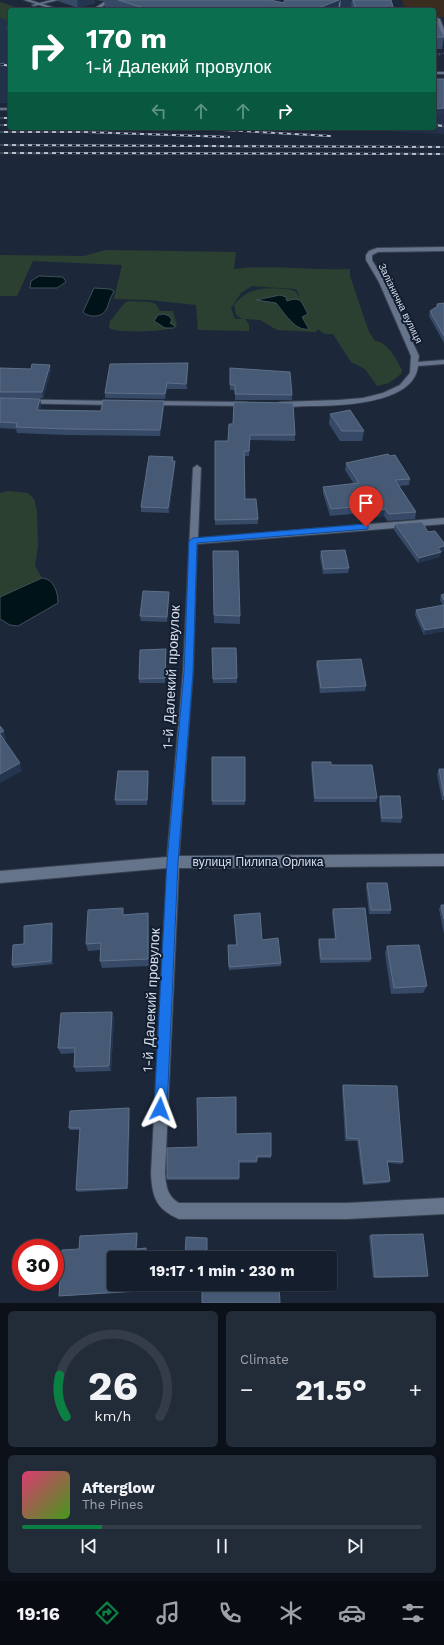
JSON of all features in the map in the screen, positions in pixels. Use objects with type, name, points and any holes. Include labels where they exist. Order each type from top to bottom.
[{"type":"street","points":[[34,5],[56,0]]},
{"type":"street","points":[[98,8],[110,0]]},
{"type":"street","points":[[24,1],[52,8]]},
{"type":"street","points":[[24,1],[43,8]]},
{"type":"street","points":[[96,1],[100,2],[101,6]]},
{"type":"street","points":[[444,18],[436,19],[444,34]]},
{"type":"street","name":"Залізнична вулиця","points":[[417,364],[400,320],[369,260],[369,255],[371,252],[385,249],[444,249]]},
{"type":"street","points":[[268,404],[343,403],[378,397],[393,391],[405,383],[413,374],[417,364],[444,362]]},
{"type":"street","points":[[0,401],[127,403]]},
{"type":"street","points":[[143,403],[253,404]]},
{"type":"street","name":"1-й Далекий провулок","points":[[196,468],[188,672],[173,862],[158,1172],[160,1192],[170,1208],[179,1210],[347,1211],[444,1206]]},
{"type":"street","points":[[193,541],[444,520]]},
{"type":"street","name":"вулиця Пилипа Орлика","points":[[0,877],[173,862],[444,860]]},
{"type":"shaded area","points":[[402,0],[444,0],[444,17],[436,17],[436,8],[405,8]]},
{"type":"shaded area","points":[[0,18],[8,20],[8,103],[0,103]]},
{"type":"shaded area","points":[[436,84],[444,84],[444,134],[352,130],[436,130]]},
{"type":"shaded area","points":[[39,276],[63,277],[66,282],[57,288],[30,288],[31,281]]},
{"type":"shaded area","points":[[94,288],[110,289],[114,291],[105,312],[100,315],[92,316],[83,312]]},
{"type":"shaded area","points":[[280,295],[286,297],[287,301],[296,299],[302,303],[308,314],[302,317],[309,329],[304,329],[294,324],[276,303],[256,300]]},
{"type":"shaded area","points":[[164,314],[169,316],[172,320],[170,323],[175,326],[174,328],[165,328],[154,321],[158,315]]},
{"type":"shaded area","points":[[42,578],[52,583],[57,595],[58,603],[18,626],[10,625],[0,619],[0,597]]},
{"type":"green space","points":[[0,2],[19,8],[8,8],[8,20],[0,18]]},
{"type":"green space","points":[[105,250],[236,252],[234,269],[278,267],[350,269],[350,276],[369,332],[375,341],[384,344],[388,348],[402,370],[401,374],[389,383],[377,386],[365,369],[351,362],[333,334],[324,334],[318,329],[316,332],[277,330],[260,320],[245,319],[249,324],[249,331],[198,330],[196,305],[149,300],[114,299],[122,265],[33,261],[17,296],[0,296],[0,255],[84,256]],"holes":[[[252,286],[294,289],[297,290],[300,298],[296,292],[292,290],[276,288],[260,289],[246,294],[234,305],[236,315],[242,319],[235,319],[231,308],[241,293]]]},
{"type":"green space","points":[[128,301],[150,302],[156,304],[160,311],[173,311],[177,326],[165,330],[145,331],[111,329],[109,327],[110,321]]},
{"type":"green space","points":[[9,491],[28,493],[34,499],[37,511],[38,546],[35,566],[42,578],[0,597],[0,493]]},
{"type":"building","points":[[118,0],[271,0],[283,3],[285,0],[339,0],[318,8],[144,8]]},
{"type":"building","points":[[353,0],[391,0],[393,8],[355,8]]},
{"type":"building","points":[[436,19],[444,37],[436,37]]},
{"type":"building","points":[[436,79],[444,79],[444,108],[436,109]]},
{"type":"building","points":[[444,303],[444,336],[430,311],[438,306],[437,304]]},
{"type":"building","points":[[188,363],[186,384],[167,383],[165,394],[105,393],[110,364]]},
{"type":"building","points":[[32,364],[50,365],[42,392],[0,392],[0,368],[31,369]]},
{"type":"building","points":[[230,368],[290,372],[292,395],[235,394],[235,385],[230,385]]},
{"type":"building","points":[[0,398],[40,399],[37,410],[101,411],[103,400],[164,401],[160,430],[66,429],[16,427],[17,423],[0,422]]},
{"type":"building","points":[[234,402],[293,403],[295,435],[250,435],[249,451],[244,451],[245,499],[256,499],[258,519],[215,520],[215,441],[228,441],[229,424],[233,424]]},
{"type":"building","points":[[350,410],[364,431],[342,431],[330,414]]},
{"type":"building","points":[[388,454],[390,456],[395,455],[410,479],[395,480],[416,512],[389,514],[385,509],[378,511],[374,505],[331,509],[323,487],[359,483],[346,463]]},
{"type":"building","points":[[149,456],[173,457],[172,461],[175,461],[168,508],[141,507]]},
{"type":"building","points":[[422,522],[428,532],[435,531],[444,543],[444,546],[438,548],[441,552],[419,558],[395,524]]},
{"type":"building","points":[[345,550],[349,568],[324,569],[321,551]]},
{"type":"building","points":[[213,551],[238,551],[240,616],[214,615]]},
{"type":"building","points":[[143,591],[169,592],[167,617],[140,616]]},
{"type":"building","points":[[444,605],[444,627],[425,630],[416,610]]},
{"type":"building","points":[[212,648],[236,648],[237,678],[213,679]]},
{"type":"building","points":[[166,649],[165,678],[139,679],[140,650]]},
{"type":"building","points":[[361,659],[366,686],[321,688],[317,661]]},
{"type":"building","points":[[0,726],[4,731],[0,733]]},
{"type":"building","points":[[0,734],[20,763],[0,774]]},
{"type":"building","points":[[212,757],[245,757],[245,801],[212,801]]},
{"type":"building","points":[[312,762],[331,762],[331,765],[372,765],[377,798],[315,798]]},
{"type":"building","points":[[439,769],[444,769],[444,796]]},
{"type":"building","points":[[118,771],[148,771],[147,800],[115,800]]},
{"type":"building","points":[[380,796],[400,796],[402,818],[382,818]]},
{"type":"building","points":[[367,883],[387,883],[391,910],[371,910]]},
{"type":"building","points":[[441,905],[444,905],[444,919]]},
{"type":"building","points":[[123,908],[123,915],[148,913],[148,959],[100,961],[101,943],[86,944],[88,910]]},
{"type":"building","points":[[365,908],[371,959],[321,959],[319,939],[336,939],[333,909]]},
{"type":"building","points":[[260,913],[262,940],[278,938],[281,963],[229,967],[228,945],[237,945],[234,915]]},
{"type":"building","points":[[52,923],[51,961],[12,965],[13,945],[24,944],[24,926]]},
{"type":"building","points":[[419,945],[427,986],[394,988],[387,946]]},
{"type":"building","points":[[112,1012],[109,1066],[74,1067],[75,1048],[58,1048],[61,1013]]},
{"type":"building","points":[[343,1085],[397,1086],[403,1162],[387,1161],[390,1181],[364,1183],[359,1139],[347,1138]]},
{"type":"building","points":[[236,1097],[236,1134],[271,1133],[271,1156],[257,1156],[257,1161],[239,1161],[239,1178],[167,1178],[167,1148],[198,1147],[197,1098]]},
{"type":"building","points":[[129,1108],[127,1188],[76,1190],[80,1128],[69,1128],[70,1111]]},
{"type":"building","points":[[137,1233],[136,1249],[146,1248],[146,1251],[107,1251],[107,1291],[136,1291],[59,1296],[59,1291],[64,1291],[64,1250],[79,1249],[80,1236]]},
{"type":"building","points":[[423,1234],[428,1276],[375,1277],[371,1235]]},
{"type":"building","points":[[186,1237],[207,1238],[207,1251],[185,1251]]},
{"type":"building","points":[[202,1291],[279,1291],[280,1303],[202,1303]]},
{"type":"railway","points":[[0,64],[8,66]]},
{"type":"railway","points":[[0,118],[8,118]]},
{"type":"railway","points":[[0,125],[8,125]]},
{"type":"railway","points":[[436,125],[444,126]]},
{"type":"railway","points":[[223,130],[330,136]]},
{"type":"railway","points":[[0,132],[86,132],[229,137]]},
{"type":"railway","points":[[0,145],[444,147]]},
{"type":"railway","points":[[0,153],[444,154]]},
{"type":"route","points":[[160,1109],[173,862],[188,672],[193,541],[366,527]]}]
